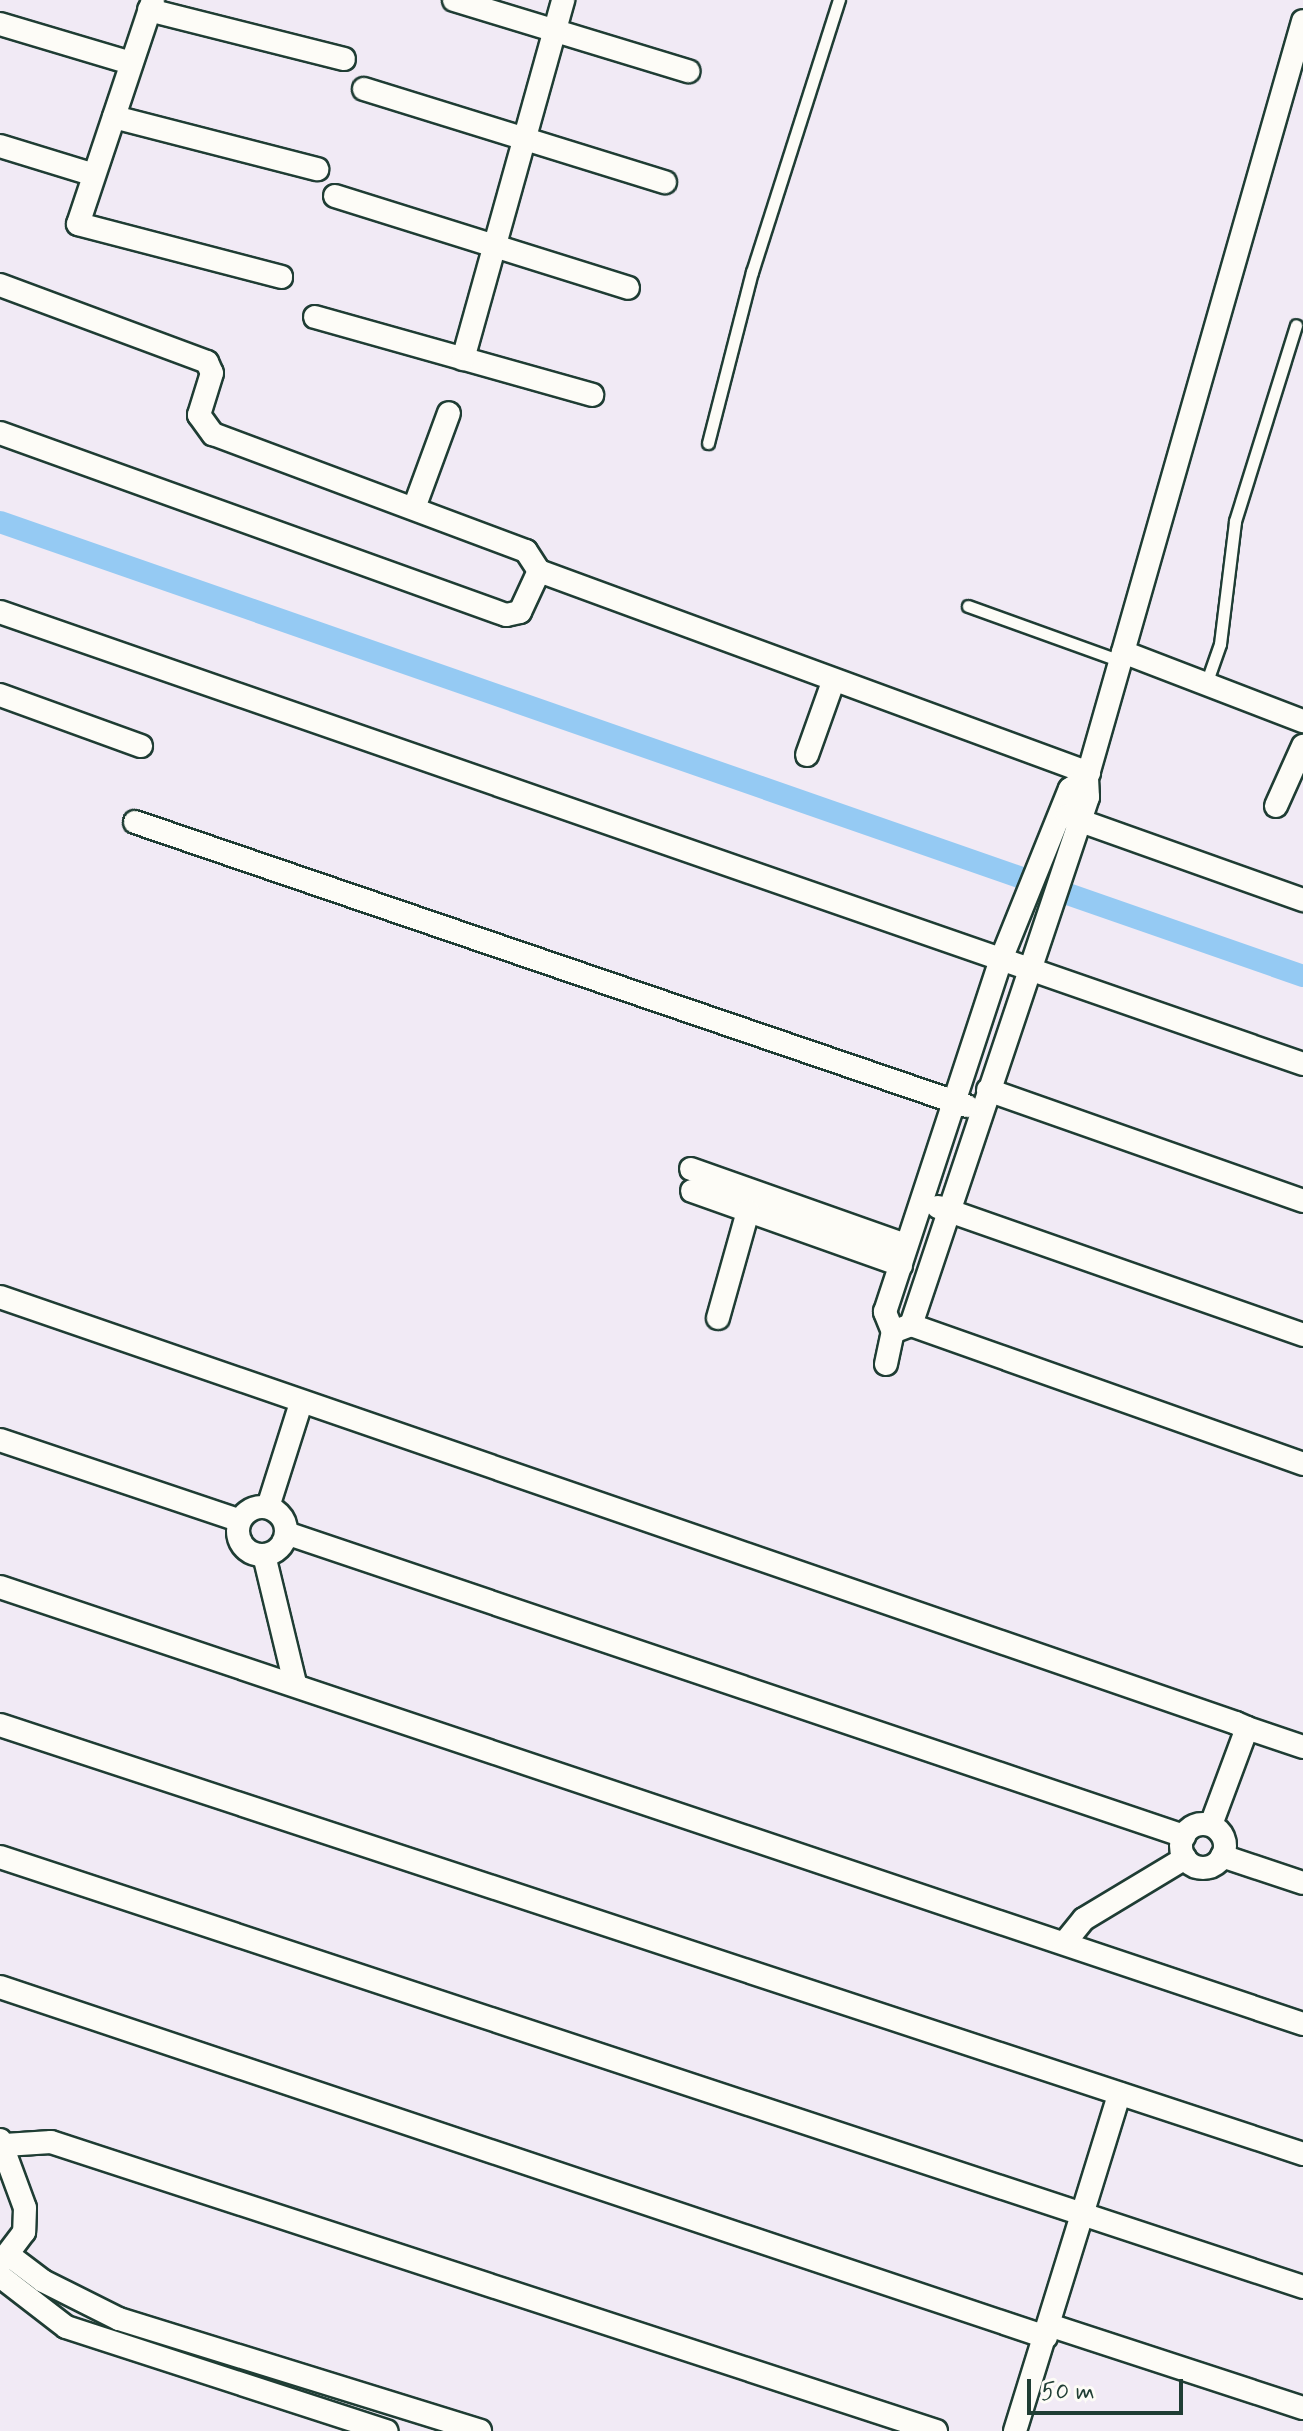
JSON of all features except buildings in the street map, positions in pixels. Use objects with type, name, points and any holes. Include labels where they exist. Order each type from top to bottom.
[{"type":"street","points":[[454,0],[688,71]]},
{"type":"street","points":[[463,359],[563,0]]},
{"type":"street","points":[[281,277],[78,224],[151,5],[344,59]]},
{"type":"street","points":[[1303,21],[1088,775],[1070,789],[1070,817],[1060,843],[1016,923],[1002,957],[885,1312],[902,1328],[1303,1464]]},
{"type":"street","points":[[0,24],[131,63]]},
{"type":"street","points":[[364,89],[665,182]]},
{"type":"street","points":[[114,117],[317,169]]},
{"type":"street","points":[[0,146],[94,175]]},
{"type":"street","points":[[335,196],[628,288]]},
{"type":"street","points":[[0,285],[207,362],[212,373],[199,415],[204,429],[526,551],[539,571],[1088,775]]},
{"type":"street","points":[[315,317],[592,395]]},
{"type":"street","points":[[414,508],[449,413]]},
{"type":"street","points":[[0,433],[506,615],[520,612],[539,571]]},
{"type":"street","points":[[0,612],[1002,957],[1303,1064]]},
{"type":"street","points":[[1122,657],[1206,684],[1303,721]]},
{"type":"street","points":[[807,755],[833,682]]},
{"type":"street","points":[[1,699],[141,746]]},
{"type":"street","points":[[1276,806],[1303,746]]},
{"type":"street","points":[[1070,817],[1303,900]]},
{"type":"street","points":[[135,822],[954,1102],[985,1100],[1303,1201]]},
{"type":"street","points":[[886,1364],[949,1210],[1040,932],[1060,843]]},
{"type":"street","points":[[691,1180],[904,1255],[748,1211],[691,1180]]},
{"type":"street","points":[[922,1201],[1303,1335]]},
{"type":"street","points":[[718,1318],[748,1211]]},
{"type":"street","points":[[0,1297],[1303,1747]]},
{"type":"street","points":[[268,1507],[301,1403]]},
{"type":"street","points":[[0,1440],[240,1521]]},
{"type":"street","points":[[268,1507],[281,1517],[286,1533],[279,1548],[264,1555],[242,1545],[240,1521],[251,1509],[268,1507]]},
{"type":"street","points":[[286,1533],[1184,1847],[1204,1868],[1222,1856],[1225,1842],[1211,1825]]},
{"type":"street","points":[[264,1555],[295,1683]]},
{"type":"street","points":[[0,1587],[1066,1941],[1303,2024]]},
{"type":"street","points":[[0,1725],[1303,2154]]},
{"type":"street","points":[[1211,1825],[1247,1728]]},
{"type":"street","points":[[1066,1941],[1084,1919],[1184,1847],[1195,1825],[1211,1825]]},
{"type":"street","points":[[1222,1856],[1303,1883]]},
{"type":"street","points":[[0,1857],[1084,2218],[1303,2287]]},
{"type":"street","points":[[0,1987],[1048,2331],[1303,2408]]},
{"type":"street","points":[[1015,2431],[1084,2218],[1119,2094]]},
{"type":"street","points":[[3,2265],[24,2232],[25,2208],[2,2142],[51,2142],[936,2431]]},
{"type":"street","points":[[3,2265],[119,2319],[438,2425],[480,2431]]},
{"type":"street","points":[[3,2265],[66,2327],[387,2431]]},
{"type":"lane","points":[[708,443],[752,272],[839,0]]},
{"type":"lane","points":[[1206,684],[1220,644],[1235,521],[1296,325]]},
{"type":"lane","points":[[968,606],[1122,657]]},
{"type":"waterway","points":[[0,522],[1303,976]]}]
